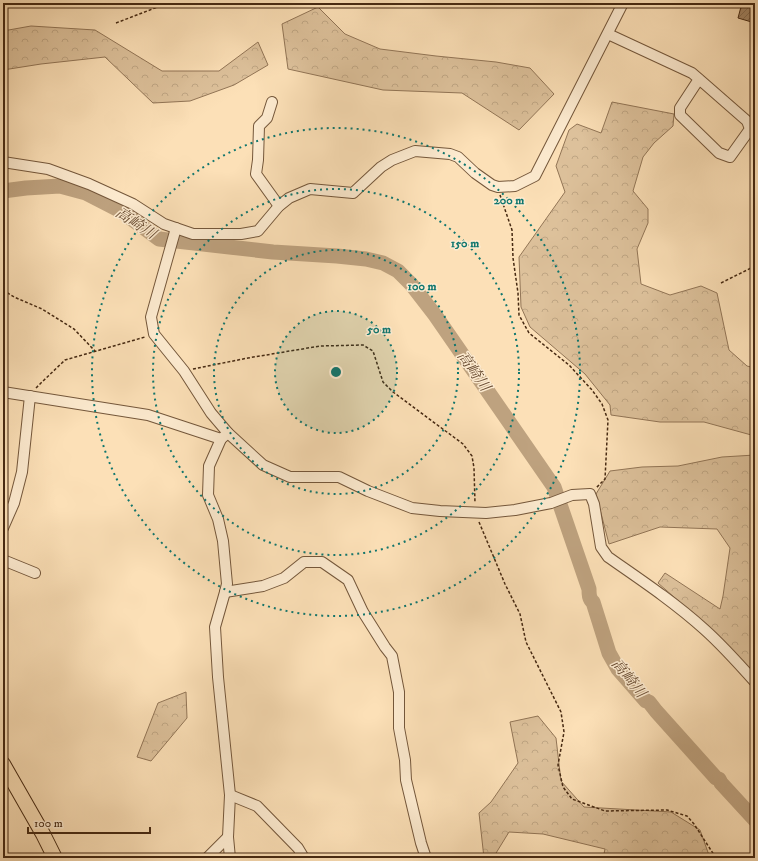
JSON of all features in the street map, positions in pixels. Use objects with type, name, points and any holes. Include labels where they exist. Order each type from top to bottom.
[{"type":"highway","points":[[3,764],[55,858]]},
{"type":"street","points":[[3,162],[48,169],[89,184],[133,204],[157,221],[193,234],[241,234],[258,231],[279,206],[289,198],[310,189],[353,193],[381,167],[392,160],[415,151],[450,154],[458,157],[475,173],[492,185],[498,187],[516,186],[535,176],[624,3]]},
{"type":"street","points":[[608,34],[692,73],[699,79],[747,121],[750,129],[730,157],[719,153],[680,116],[680,108],[699,79]]},
{"type":"street","points":[[272,102],[267,118],[259,126],[256,174],[279,206]]},
{"type":"street","points":[[176,228],[150,317],[154,334],[184,371],[224,436]]},
{"type":"street","points":[[3,392],[148,415],[224,436],[264,465],[290,477],[339,477],[368,491],[412,508],[486,513],[515,510],[551,503],[572,495],[590,494],[594,504],[602,547],[608,557],[669,599],[705,629],[755,682]]},
{"type":"street","points":[[3,528],[14,503],[22,472],[30,396]]},
{"type":"street","points":[[224,436],[209,466],[208,495],[218,519],[223,541],[227,584],[215,627],[218,677],[230,795],[228,837],[230,858]]},
{"type":"street","points":[[3,560],[36,573]]},
{"type":"street","points":[[225,592],[263,586],[284,578],[304,562],[322,562],[348,580],[363,612],[392,656],[399,692],[399,728],[406,780],[426,858]]},
{"type":"street","points":[[230,795],[257,806],[298,848],[304,858]]},
{"type":"street","points":[[206,858],[228,837]]},
{"type":"path","points":[[116,22],[168,3]]},
{"type":"path","points":[[498,187],[512,230],[513,258],[518,293],[519,315],[529,333],[569,365],[592,390],[602,404],[608,420],[605,479],[590,494]]},
{"type":"path","points":[[721,283],[755,266]]},
{"type":"path","points":[[3,290],[14,297],[42,309],[74,328],[96,352]]},
{"type":"path","points":[[30,396],[65,360],[154,334]]},
{"type":"path","points":[[184,371],[248,358],[320,346],[363,345],[373,351],[383,382],[393,392],[463,444],[472,456],[474,468],[475,512],[505,584],[520,614],[526,642],[561,712],[564,732],[558,765],[563,787],[572,799],[605,811],[667,810],[687,816],[694,824],[716,858]]},
{"type":"green space","points":[[318,7],[345,34],[380,49],[496,62],[530,68],[554,94],[519,130],[462,93],[383,90],[288,69],[282,24]]},
{"type":"green space","points":[[31,26],[95,30],[162,71],[219,71],[258,42],[268,65],[234,85],[190,101],[153,103],[105,57],[3,70],[3,31]]},
{"type":"green space","points":[[612,102],[674,114],[673,126],[654,143],[643,157],[633,191],[648,209],[648,223],[637,249],[641,284],[670,295],[701,286],[717,293],[729,350],[747,366],[755,368],[755,436],[704,422],[660,422],[611,415],[610,405],[585,374],[530,327],[521,307],[519,257],[565,192],[556,166],[569,130],[577,124],[601,133]]},
{"type":"green space","points":[[755,455],[755,675],[715,633],[658,583],[665,573],[720,609],[730,548],[717,529],[660,527],[609,544],[596,494],[610,471],[642,467],[678,466],[722,457]]},
{"type":"green space","points":[[186,692],[187,718],[151,761],[137,757],[158,703]]},
{"type":"green space","points":[[538,716],[556,738],[561,781],[584,807],[671,812],[700,830],[710,858],[603,858],[605,849],[543,834],[509,832],[493,858],[484,858],[479,813],[491,802],[518,763],[510,722]]},
{"type":"building","points":[[742,3],[755,3],[755,23],[738,18]]},
{"type":"waterway","name":"高崎川","points":[[3,191],[60,186],[86,193],[121,211],[159,239],[273,252],[366,259],[383,263],[398,271],[411,284],[435,315],[554,487],[609,653],[618,669],[755,820]]}]
